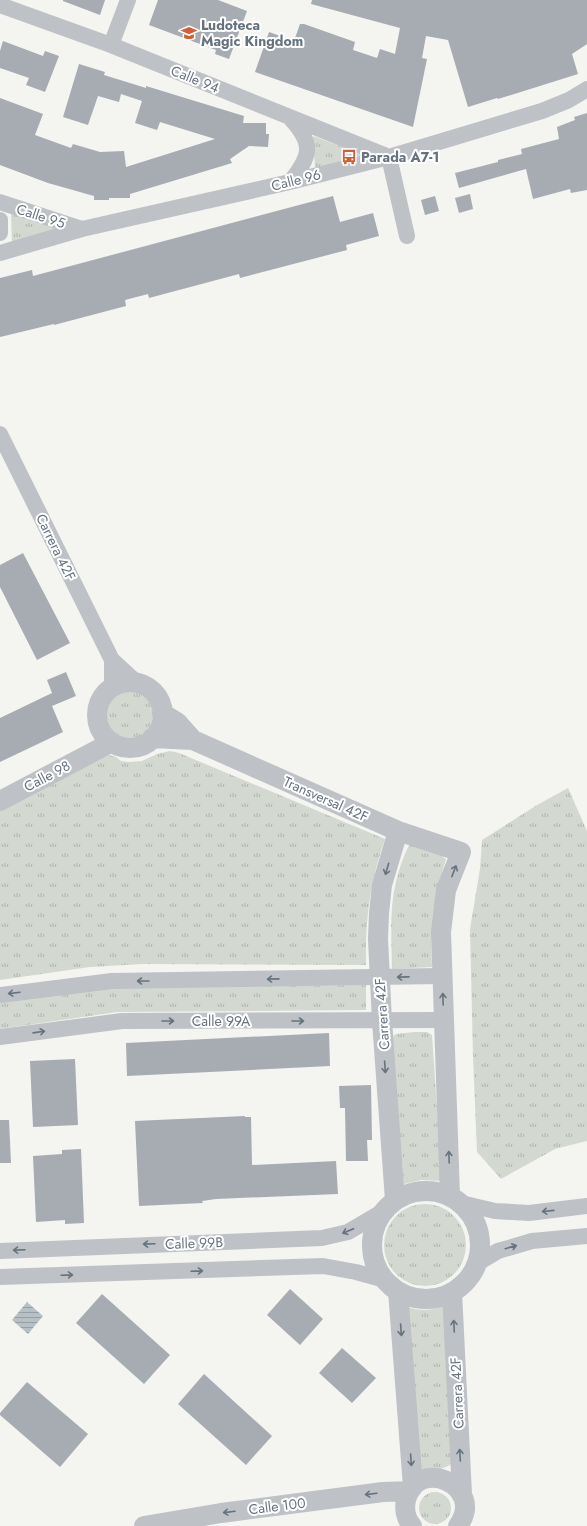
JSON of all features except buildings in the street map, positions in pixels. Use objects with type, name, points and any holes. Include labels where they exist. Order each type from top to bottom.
[{"type":"street","points":[[111,45],[128,0]]},
{"type":"street","name":"Calle 94","points":[[0,5],[111,45],[388,157]]},
{"type":"street","name":"Calle 96","points":[[0,253],[82,229],[290,182],[388,157],[542,111],[569,100],[587,89]]},
{"type":"street","points":[[290,118],[302,131],[307,146],[304,163],[290,182]]},
{"type":"street","points":[[388,157],[407,236]]},
{"type":"street","name":"Calle 95","points":[[0,202],[82,229]]},
{"type":"street","points":[[0,220],[0,233]]},
{"type":"street","name":"Carrera 42F","points":[[0,434],[112,660],[136,682]]},
{"type":"street","name":"Carrera 42F","points":[[112,660],[112,687]]},
{"type":"street","points":[[136,682],[152,690],[159,699],[162,713],[160,727],[152,738],[144,744],[134,747],[125,747],[107,736],[97,718],[98,708],[103,696],[112,687],[122,683],[136,682]]},
{"type":"street","name":"Transversal 42F","points":[[162,713],[176,722],[194,740],[398,831],[461,852],[446,890],[441,932],[442,976]]},
{"type":"street","name":"Calle 98","points":[[0,801],[94,751],[107,736]]},
{"type":"street","name":"Transversal 42F","points":[[152,738],[194,740]]},
{"type":"street","name":"Carrera 42F","points":[[389,1206],[379,977],[379,913],[382,885],[398,831]]},
{"type":"street","points":[[0,995],[112,981],[442,976],[443,1020],[455,1200],[472,1216],[478,1231],[480,1248],[476,1264],[467,1280],[452,1292],[435,1298],[415,1298],[392,1286],[376,1265],[372,1247],[374,1229],[389,1206],[413,1192],[432,1191],[455,1200],[495,1211],[529,1213],[587,1206]]},
{"type":"street","name":"Calle 99A","points":[[0,1037],[122,1021],[443,1020]]},
{"type":"street","name":"Calle 99B","points":[[0,1251],[322,1238],[348,1232],[389,1206]]},
{"type":"street","points":[[476,1264],[498,1251],[532,1241],[587,1236]]},
{"type":"street","name":"Calle 99B","points":[[0,1277],[323,1266],[356,1272],[392,1286]]},
{"type":"street","points":[[392,1286],[412,1489]]},
{"type":"street","name":"Carrera 42F","points":[[452,1292],[462,1494],[464,1503],[464,1513],[458,1526]]},
{"type":"street","points":[[412,1526],[406,1515],[405,1507],[407,1498],[412,1489],[420,1482],[427,1478],[443,1479],[451,1482],[462,1494]]},
{"type":"street","name":"Calle 100","points":[[144,1526],[228,1512],[412,1489]]},
{"type":"green space","points":[[313,136],[368,156],[315,168]]},
{"type":"green space","points":[[11,214],[62,228],[12,245]]},
{"type":"green space","points":[[130,685],[141,687],[154,698],[157,703],[159,714],[157,725],[146,738],[141,741],[130,743],[119,741],[106,730],[103,725],[101,714],[103,703],[114,690],[119,687]]},
{"type":"green space","points":[[170,751],[179,753],[385,839],[372,886],[366,932],[366,965],[142,964],[90,967],[0,980],[0,807],[91,755],[109,755],[116,757],[121,761],[129,762],[142,761],[157,754]]},
{"type":"green space","points":[[568,788],[587,831],[587,1141],[555,1149],[501,1179],[477,1152],[470,929],[480,869],[482,840],[537,805]]},
{"type":"green space","points":[[410,843],[439,854],[446,859],[438,887],[432,926],[432,967],[392,969],[391,920],[394,890],[403,859]]},
{"type":"green space","points":[[366,985],[366,1010],[117,1012],[0,1029],[0,1002],[114,987]]},
{"type":"green space","points":[[427,1032],[432,1035],[442,1181],[421,1180],[404,1184],[392,1037],[396,1034]]},
{"type":"green space","points":[[425,1204],[441,1207],[454,1216],[463,1229],[466,1245],[463,1261],[454,1274],[441,1283],[425,1286],[409,1283],[396,1274],[387,1261],[384,1245],[387,1229],[396,1216],[409,1207]]},
{"type":"green space","points":[[449,1304],[451,1464],[440,1469],[426,1470],[419,1468],[407,1307],[428,1310]]},
{"type":"green space","points":[[432,1492],[438,1492],[448,1499],[451,1508],[450,1514],[444,1521],[438,1524],[432,1524],[422,1517],[419,1511],[419,1505],[426,1495]]},
{"type":"shaded area","points":[[27,1302],[43,1316],[28,1334],[12,1320]]},
{"type":"place","name":"Ludoteca Magic Kingdom","points":[[189,33]]},
{"type":"place","name":"Parada A7-1","points":[[349,157]]}]
